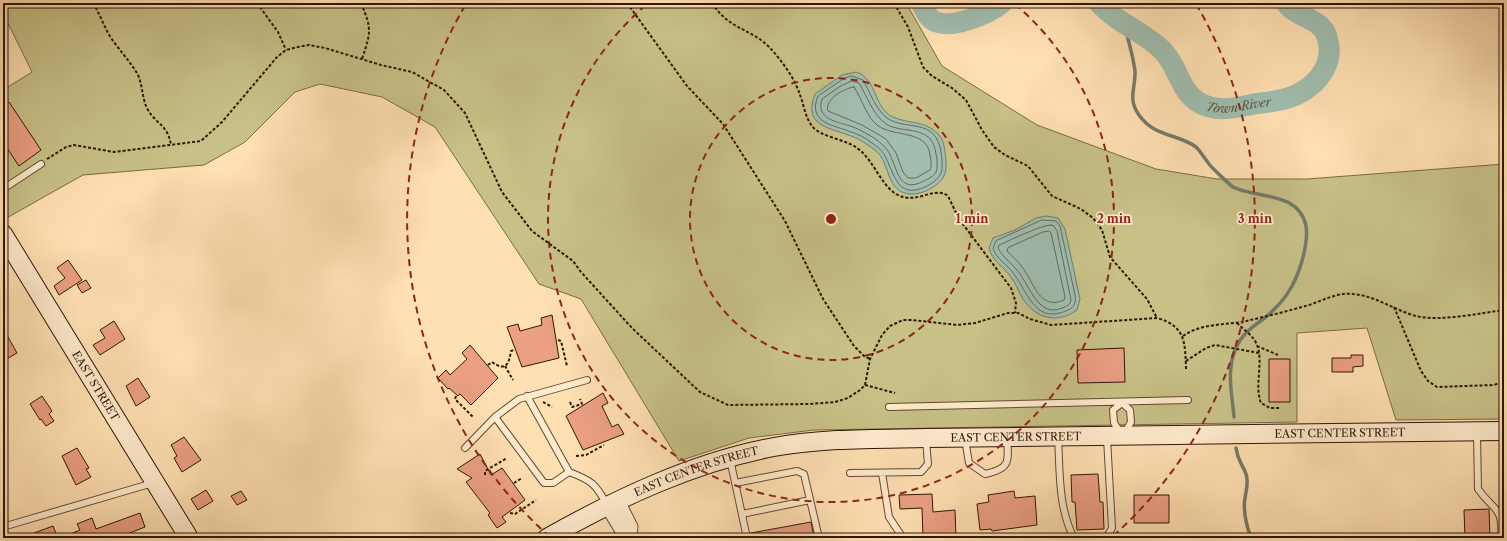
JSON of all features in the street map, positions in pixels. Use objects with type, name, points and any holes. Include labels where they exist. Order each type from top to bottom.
[{"type":"main road","name":"EAST STREET","points":[[3,234],[189,538]]},
{"type":"main road","name":"EAST CENTER STREET","points":[[548,538],[612,504],[670,478],[729,458],[794,444],[840,440],[965,437],[1504,431]]},
{"type":"street","points":[[612,504],[631,527],[631,537]]},
{"type":"lane","points":[[3,189],[41,164]]},
{"type":"lane","points":[[465,448],[495,417],[513,402],[527,396],[587,380]]},
{"type":"lane","points":[[527,396],[569,472],[595,484],[612,504]]},
{"type":"lane","points":[[889,407],[1188,400]]},
{"type":"lane","points":[[1115,436],[1131,422],[1130,410],[1122,402]]},
{"type":"lane","points":[[1106,538],[1112,528],[1115,436],[1113,410],[1122,402]]},
{"type":"lane","points":[[495,417],[544,483],[553,483],[569,472]]},
{"type":"lane","points":[[1477,431],[1478,489],[1483,497],[1498,511],[1502,524],[1501,538]]},
{"type":"lane","points":[[1058,436],[1061,493],[1070,531],[1074,538]]},
{"type":"lane","points":[[965,437],[968,463],[985,474],[999,471],[1006,466],[1009,456],[1007,437]]},
{"type":"lane","points":[[850,473],[921,472],[928,464],[926,438]]},
{"type":"lane","points":[[729,458],[748,538]]},
{"type":"lane","points":[[735,483],[797,471],[804,474],[819,538]]},
{"type":"lane","points":[[882,473],[889,518],[903,538]]},
{"type":"lane","points":[[6,526],[155,482]]},
{"type":"lane","points":[[742,514],[810,500]]},
{"type":"path","points":[[93,3],[107,31],[128,59],[138,76],[145,104],[149,112],[168,131],[171,145]]},
{"type":"path","points":[[257,3],[278,32],[286,50]]},
{"type":"path","points":[[361,3],[370,24],[370,31],[362,59]]},
{"type":"path","points":[[627,3],[687,86],[723,124],[785,221],[823,298],[854,346],[870,359]]},
{"type":"path","points":[[712,3],[726,20],[762,41],[773,51],[798,89],[808,120],[814,129],[851,144],[860,150],[874,165],[886,184],[897,195],[915,199],[937,192],[948,196],[959,219],[1011,288],[1016,303],[1015,313]]},
{"type":"path","points":[[894,3],[908,27],[923,67],[932,76],[952,88],[966,100],[982,130],[999,151],[1028,166],[1052,196],[1081,209],[1094,218],[1102,230],[1110,257],[1147,299],[1157,318]]},
{"type":"path","points":[[41,164],[66,147],[74,145],[114,152],[171,145],[194,144],[201,141],[210,135],[277,56],[286,50],[309,45],[346,53],[422,76],[444,90],[453,98],[469,120],[496,182],[514,210],[532,231],[573,261],[581,272],[648,344],[700,392],[728,405],[810,404],[842,400],[860,390],[865,384],[870,359],[882,335],[890,326],[903,320],[958,325],[975,323],[1008,313],[1015,313],[1051,325],[1157,318],[1173,324],[1183,336],[1186,369]]},
{"type":"path","points":[[1183,336],[1189,332],[1205,327],[1243,322],[1308,305],[1339,295],[1353,294],[1380,300],[1415,316],[1432,318],[1504,310]]},
{"type":"path","points":[[1394,306],[1421,371],[1428,381],[1437,387],[1494,385],[1504,381]]},
{"type":"path","points":[[1237,323],[1252,337],[1257,346],[1259,353],[1258,394],[1261,404],[1270,408],[1281,408]]},
{"type":"path","points":[[558,340],[561,340],[567,366]]},
{"type":"path","points":[[1186,361],[1211,346],[1220,344],[1231,348],[1259,353]]},
{"type":"path","points":[[1257,346],[1278,355]]},
{"type":"path","points":[[488,365],[492,362],[498,367],[505,366],[509,362],[511,351],[514,350]]},
{"type":"path","points":[[505,366],[513,380]]},
{"type":"path","points":[[865,384],[895,393]]},
{"type":"path","points":[[456,396],[455,399],[473,417]]},
{"type":"path","points":[[570,402],[572,407],[582,404],[580,399]]},
{"type":"path","points":[[542,401],[552,407]]},
{"type":"path","points":[[576,456],[586,455],[604,445]]},
{"type":"path","points":[[485,475],[485,471],[507,458]]},
{"type":"path","points":[[514,483],[522,478]]},
{"type":"path","points":[[510,513],[515,514],[536,500]]},
{"type":"shaded area","points":[[3,3],[906,3],[942,66],[1037,125],[1156,169],[1217,179],[1307,179],[1504,164],[1504,419],[1396,420],[1367,328],[1297,333],[1297,422],[814,430],[749,438],[679,461],[581,299],[539,284],[435,127],[382,97],[320,84],[295,92],[245,142],[204,165],[83,175],[3,220],[3,90],[32,72],[3,13]]},
{"type":"water","points":[[856,72],[863,75],[868,80],[878,101],[887,113],[899,119],[927,126],[941,137],[944,147],[946,168],[943,177],[936,185],[921,193],[911,194],[903,192],[892,183],[884,162],[875,150],[866,143],[825,127],[815,118],[812,112],[812,104],[815,94],[842,75]]},
{"type":"water","points":[[1046,216],[1058,218],[1065,229],[1080,299],[1077,310],[1062,317],[1055,318],[1041,315],[1028,306],[1011,277],[995,260],[989,248],[993,238],[1015,230],[1036,218]]},
{"type":"building","points":[[9,102],[41,150],[19,166],[3,142],[3,106]]},
{"type":"building","points":[[68,260],[82,280],[59,295],[54,286],[65,278],[57,268]]},
{"type":"building","points":[[86,280],[91,288],[82,293],[77,285]]},
{"type":"building","points":[[552,315],[559,358],[522,367],[507,327],[518,324],[520,331],[542,325],[541,318]]},
{"type":"building","points":[[114,321],[125,339],[100,355],[93,345],[105,338],[100,330]]},
{"type":"building","points":[[3,328],[17,353],[3,361]]},
{"type":"building","points":[[470,345],[498,378],[471,405],[460,394],[458,396],[449,388],[448,389],[438,378],[446,370],[450,375],[467,359],[462,353]]},
{"type":"building","points":[[1124,348],[1125,382],[1078,383],[1077,350]]},
{"type":"building","points":[[1351,355],[1363,355],[1363,366],[1353,367],[1353,372],[1332,372],[1332,358],[1351,358]]},
{"type":"building","points":[[1269,359],[1290,359],[1290,402],[1269,402]]},
{"type":"building","points":[[138,378],[150,397],[136,406],[126,386]]},
{"type":"building","points":[[603,393],[608,403],[602,406],[612,427],[618,424],[624,434],[583,450],[566,416]]},
{"type":"building","points":[[42,396],[52,411],[49,414],[54,421],[46,426],[41,419],[40,420],[30,404]]},
{"type":"building","points":[[184,437],[201,460],[182,472],[174,458],[177,456],[171,445]]},
{"type":"building","points":[[77,448],[89,468],[86,469],[91,477],[76,485],[62,456]]},
{"type":"building","points":[[480,454],[491,475],[502,468],[525,500],[502,517],[506,522],[497,528],[488,515],[490,513],[466,482],[472,478],[457,469]]},
{"type":"building","points":[[1098,474],[1100,502],[1103,502],[1104,529],[1077,530],[1075,502],[1072,502],[1071,475]]},
{"type":"building","points":[[206,490],[213,501],[198,510],[191,499]]},
{"type":"building","points":[[241,491],[247,500],[237,505],[231,496]]},
{"type":"building","points":[[1014,491],[1015,498],[1035,496],[1037,525],[992,531],[991,529],[980,530],[977,504],[989,502],[988,495]]},
{"type":"building","points":[[932,494],[933,512],[955,510],[956,538],[923,538],[922,508],[900,509],[899,495]]},
{"type":"building","points":[[1134,495],[1169,495],[1169,523],[1134,523]]},
{"type":"building","points":[[1489,509],[1490,538],[1465,538],[1464,510]]},
{"type":"building","points":[[140,513],[145,527],[117,538],[61,538],[80,530],[77,524],[92,518],[96,529]]},
{"type":"building","points":[[811,522],[814,538],[751,538],[751,533]]},
{"type":"building","points":[[53,526],[58,538],[23,538],[23,537]]},
{"type":"waterway","name":"Town River","points":[[921,3],[926,13],[934,21],[950,24],[979,16],[1002,3]]},
{"type":"waterway","name":"Town River","points":[[1099,3],[1114,17],[1147,38],[1162,50],[1172,63],[1182,84],[1192,97],[1198,102],[1212,108],[1219,109],[1233,108],[1288,98],[1298,94],[1313,84],[1324,70],[1329,54],[1329,46],[1324,31],[1320,26],[1290,8],[1286,3]]},
{"type":"waterway","points":[[1124,24],[1135,71],[1133,103],[1135,109],[1145,122],[1159,131],[1196,147],[1211,166],[1233,187],[1243,191],[1286,201],[1295,207],[1302,215],[1306,226],[1307,230],[1304,253],[1296,279],[1292,286],[1276,308],[1244,335],[1236,348],[1230,373],[1234,417]]},
{"type":"waterway","points":[[1236,448],[1247,477],[1245,513],[1251,538]]}]
